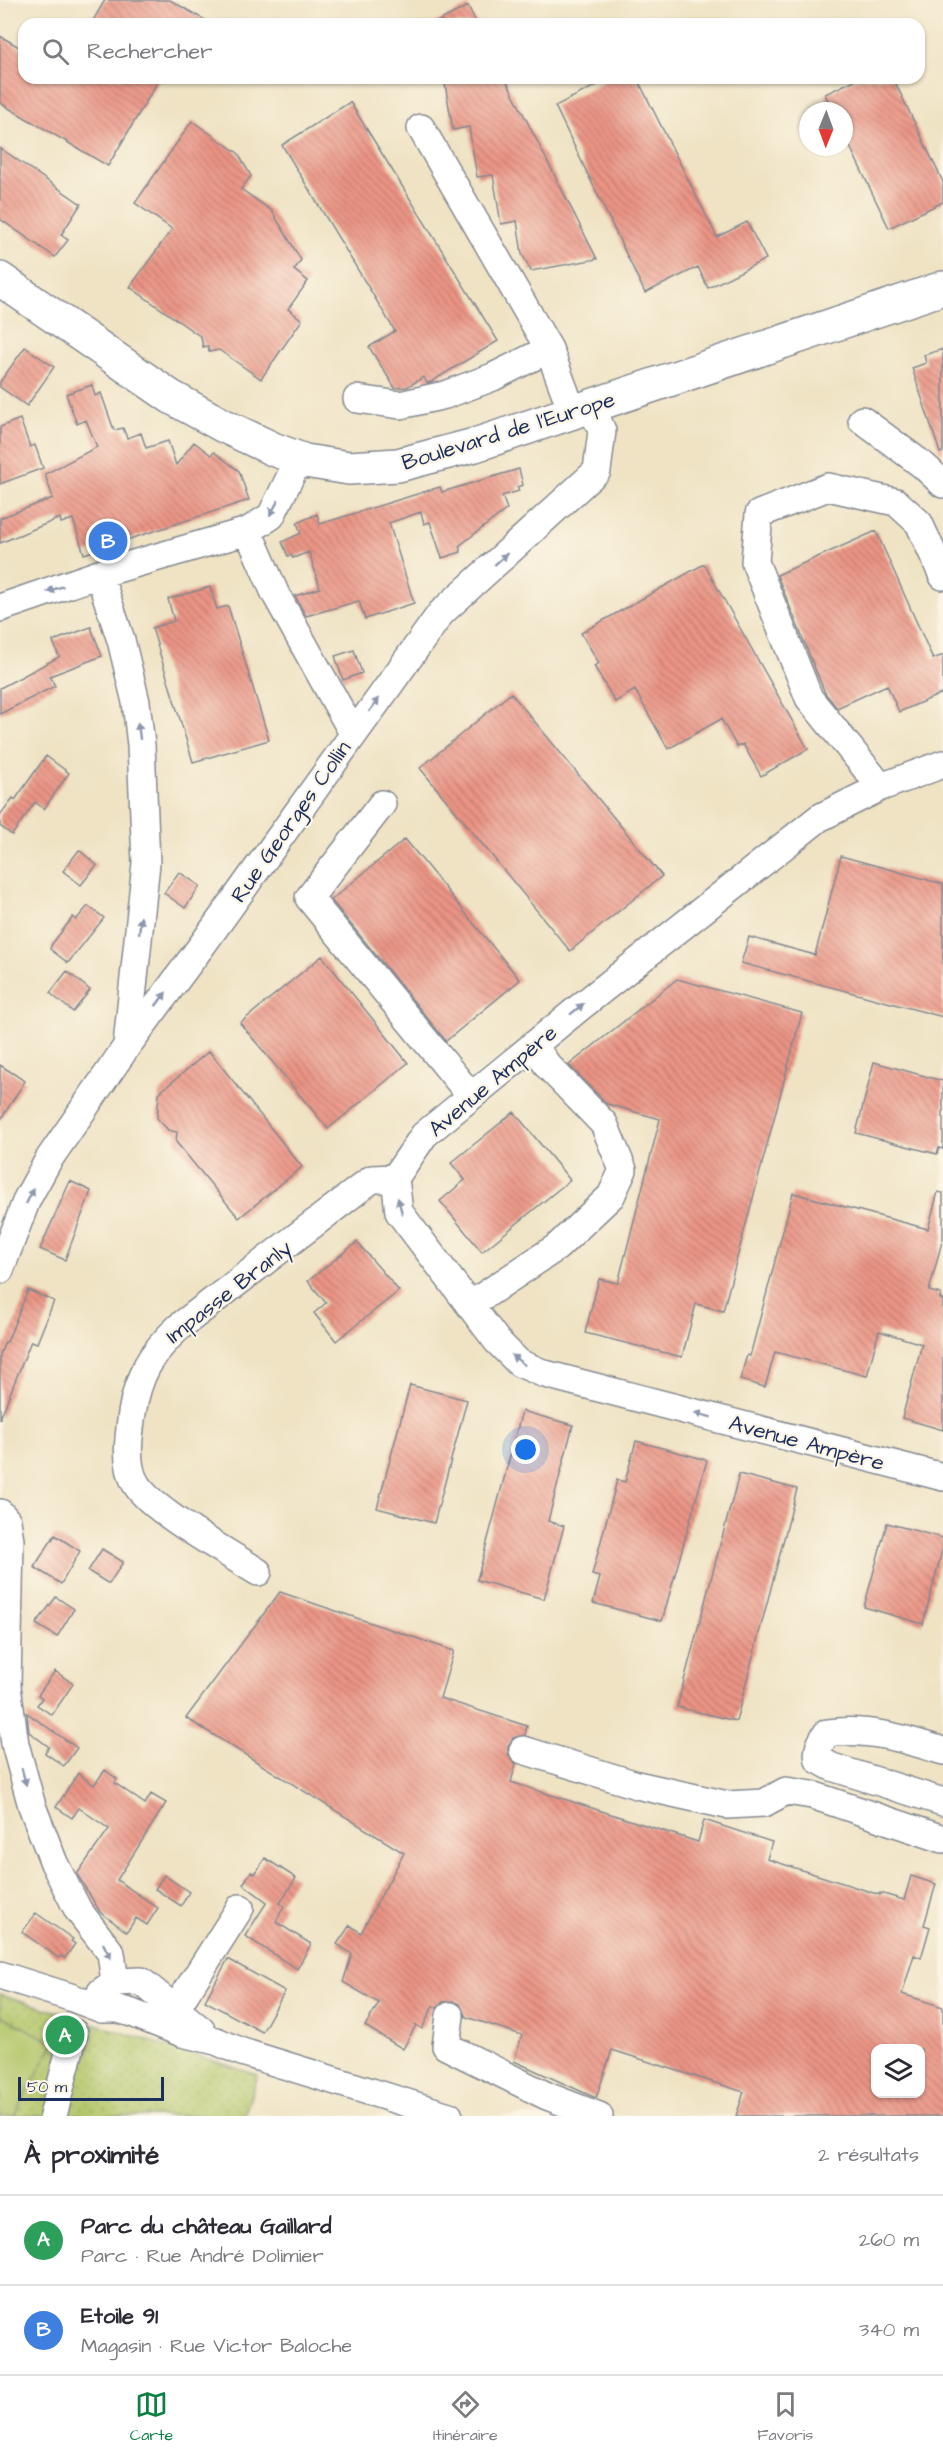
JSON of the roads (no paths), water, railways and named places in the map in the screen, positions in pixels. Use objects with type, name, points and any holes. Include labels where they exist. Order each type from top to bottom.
[{"type":"main road","name":"Boulevard de l'Europe","points":[[0,279],[171,397],[222,425],[305,461],[349,468],[398,465],[475,445],[943,288]]},
{"type":"street","name":"Rue Georges Collin","points":[[0,1270],[27,1199],[49,1160],[127,1046],[441,613],[597,471],[602,431],[581,408],[422,128]]},
{"type":"street","points":[[357,399],[400,405],[445,395],[493,377],[549,349]]},
{"type":"street","points":[[862,420],[924,466],[943,484]]},
{"type":"street","points":[[0,608],[99,574],[248,531],[271,516],[295,467],[305,461]]},
{"type":"street","points":[[881,787],[809,698],[755,562],[759,514],[828,488],[896,502],[919,523],[943,576]]},
{"type":"street","points":[[248,531],[275,593],[353,733]]},
{"type":"street","points":[[99,574],[121,640],[136,702],[141,745],[146,863],[127,1046]]},
{"type":"street","name":"Avenue Ampère","points":[[943,765],[881,787],[819,818],[424,1135],[395,1178],[399,1212],[497,1341],[519,1363],[545,1374],[943,1478]]},
{"type":"street","points":[[382,804],[309,898],[471,1096]]},
{"type":"street","points":[[470,1305],[557,1247],[611,1196],[623,1170],[604,1124],[548,1066],[533,1046]]},
{"type":"street","name":"Impasse Branly","points":[[258,1572],[154,1504],[136,1484],[130,1461],[128,1436],[133,1402],[142,1372],[157,1347],[197,1313],[372,1179],[395,1178]]},
{"type":"street","points":[[0,1513],[7,1521],[10,1540],[7,1686],[15,1744],[32,1806],[54,1863],[78,1910],[111,1953],[115,1982]]},
{"type":"street","points":[[943,1751],[893,1736],[843,1730],[827,1733],[820,1741],[817,1754],[819,1760],[832,1767],[943,1802]]},
{"type":"street","points":[[523,1750],[638,1785],[728,1805],[764,1803],[786,1791],[812,1795],[943,1839]]},
{"type":"street","points":[[164,2016],[240,1908]]},
{"type":"street","points":[[0,1975],[102,2009],[164,2016],[242,2052],[449,2116]]},
{"type":"street","points":[[70,1997],[100,1992],[115,1982],[141,1981],[164,2016]]},
{"type":"street","points":[[450,2016],[446,2046],[547,2096],[599,2116]]},
{"type":"street","points":[[53,2116],[74,2033]]},
{"type":"place","name":"Etoile 91","points":[[108,541]]},
{"type":"place","name":"Parc du château Gaillard","points":[[65,2035]]}]
